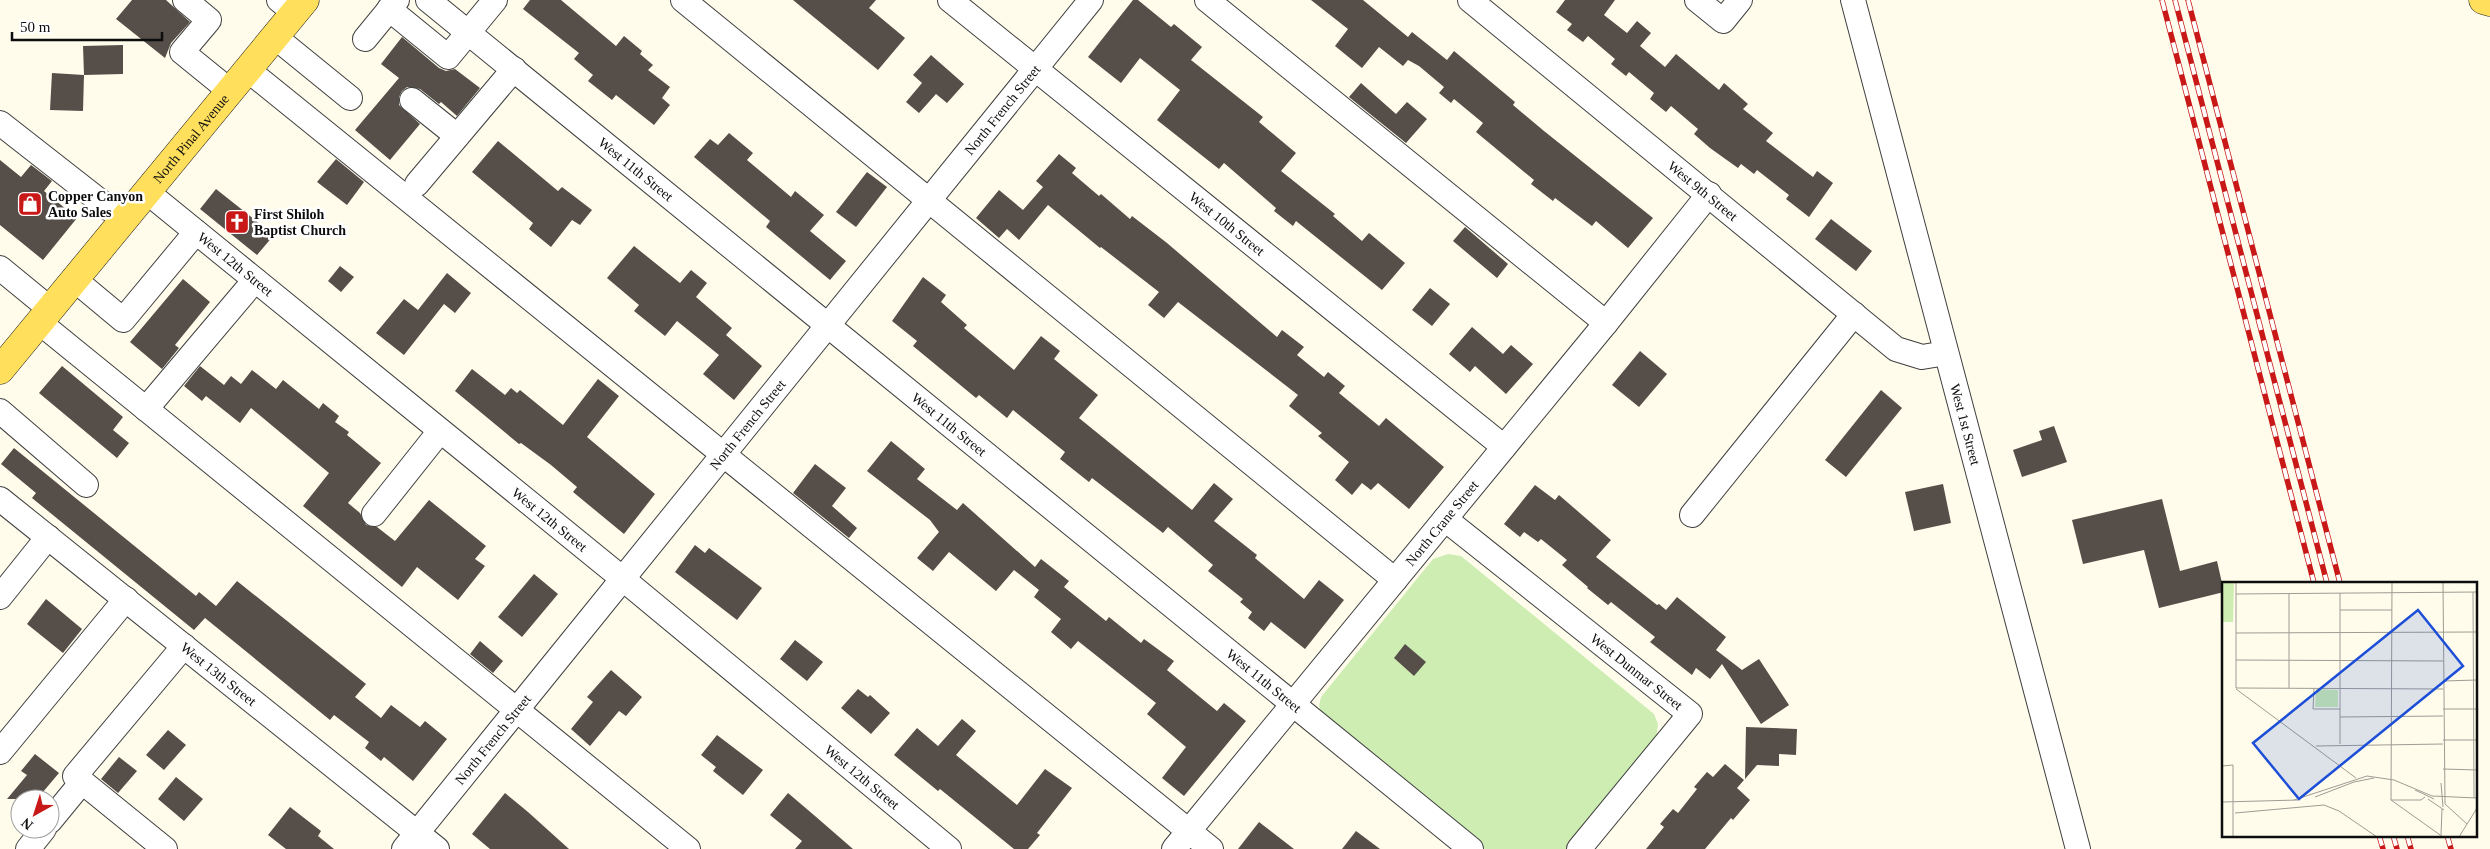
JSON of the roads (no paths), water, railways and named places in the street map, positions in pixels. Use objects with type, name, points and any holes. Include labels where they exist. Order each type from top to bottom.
[{"type":"main road","points":[[2483,0],[2490,2]]},
{"type":"main road","name":"North Pinal Avenue","points":[[0,370],[275,37],[293,4]]},
{"type":"street","points":[[185,0],[209,20],[182,52],[230,91]]},
{"type":"street","name":"West 11th Street","points":[[428,0],[1471,849]]},
{"type":"street","points":[[365,39],[393,4],[448,57],[495,0]]},
{"type":"street","points":[[683,0],[1395,580]]},
{"type":"street","name":"West 10th Street","points":[[950,0],[1504,447]]},
{"type":"street","name":"North French Street","points":[[411,841],[1091,0]]},
{"type":"street","points":[[1207,0],[1606,323]]},
{"type":"street","name":"West 9th Street","points":[[1470,0],[1896,349],[1922,357],[1946,353]]},
{"type":"street","points":[[1697,0],[1723,21],[1740,0]]},
{"type":"street","name":"West 1st Street","points":[[1853,0],[2078,849]]},
{"type":"street","points":[[275,37],[350,98]]},
{"type":"street","points":[[417,184],[514,69]]},
{"type":"street","points":[[248,70],[723,455],[1182,840],[1211,849]]},
{"type":"street","points":[[412,100],[457,136]]},
{"type":"street","points":[[0,123],[124,220]]},
{"type":"street","name":"West 12th Street","points":[[147,192],[623,579],[924,841],[949,849]]},
{"type":"street","name":"North Crane Street","points":[[1182,840],[1606,323],[1709,194]]},
{"type":"street","points":[[75,280],[123,320],[196,232]]},
{"type":"street","points":[[0,268],[45,316],[146,409],[688,849]]},
{"type":"street","points":[[146,409],[254,280]]},
{"type":"street","points":[[1692,515],[1854,314]]},
{"type":"street","points":[[0,411],[86,485]]},
{"type":"street","points":[[374,514],[440,431]]},
{"type":"street","name":"West 13th Street","points":[[0,499],[184,646],[411,841],[437,849]]},
{"type":"street","name":"West Dunmar Street","points":[[1445,520],[1690,714],[1579,849]]},
{"type":"street","points":[[0,598],[48,537]]},
{"type":"street","points":[[0,752],[126,598]]},
{"type":"street","points":[[165,849],[75,776],[184,646]]},
{"type":"street","points":[[60,809],[82,782]]},
{"type":"street","points":[[28,849],[36,839]]},
{"type":"railway","points":[[2162,0],[2314,582]]},
{"type":"railway","points":[[2175,0],[2327,582]]},
{"type":"railway","points":[[2188,0],[2340,582]]},
{"type":"railway","points":[[2379,836],[2383,849]]},
{"type":"railway","points":[[2393,836],[2397,849]]},
{"type":"railway","points":[[2407,836],[2411,849]]},
{"type":"railway","points":[[2447,836],[2451,849]]},
{"type":"place","name":"Copper Canyon Auto Sales","points":[[30,204]]},
{"type":"place","name":"First Shiloh Baptist Church","points":[[237,222]]}]
